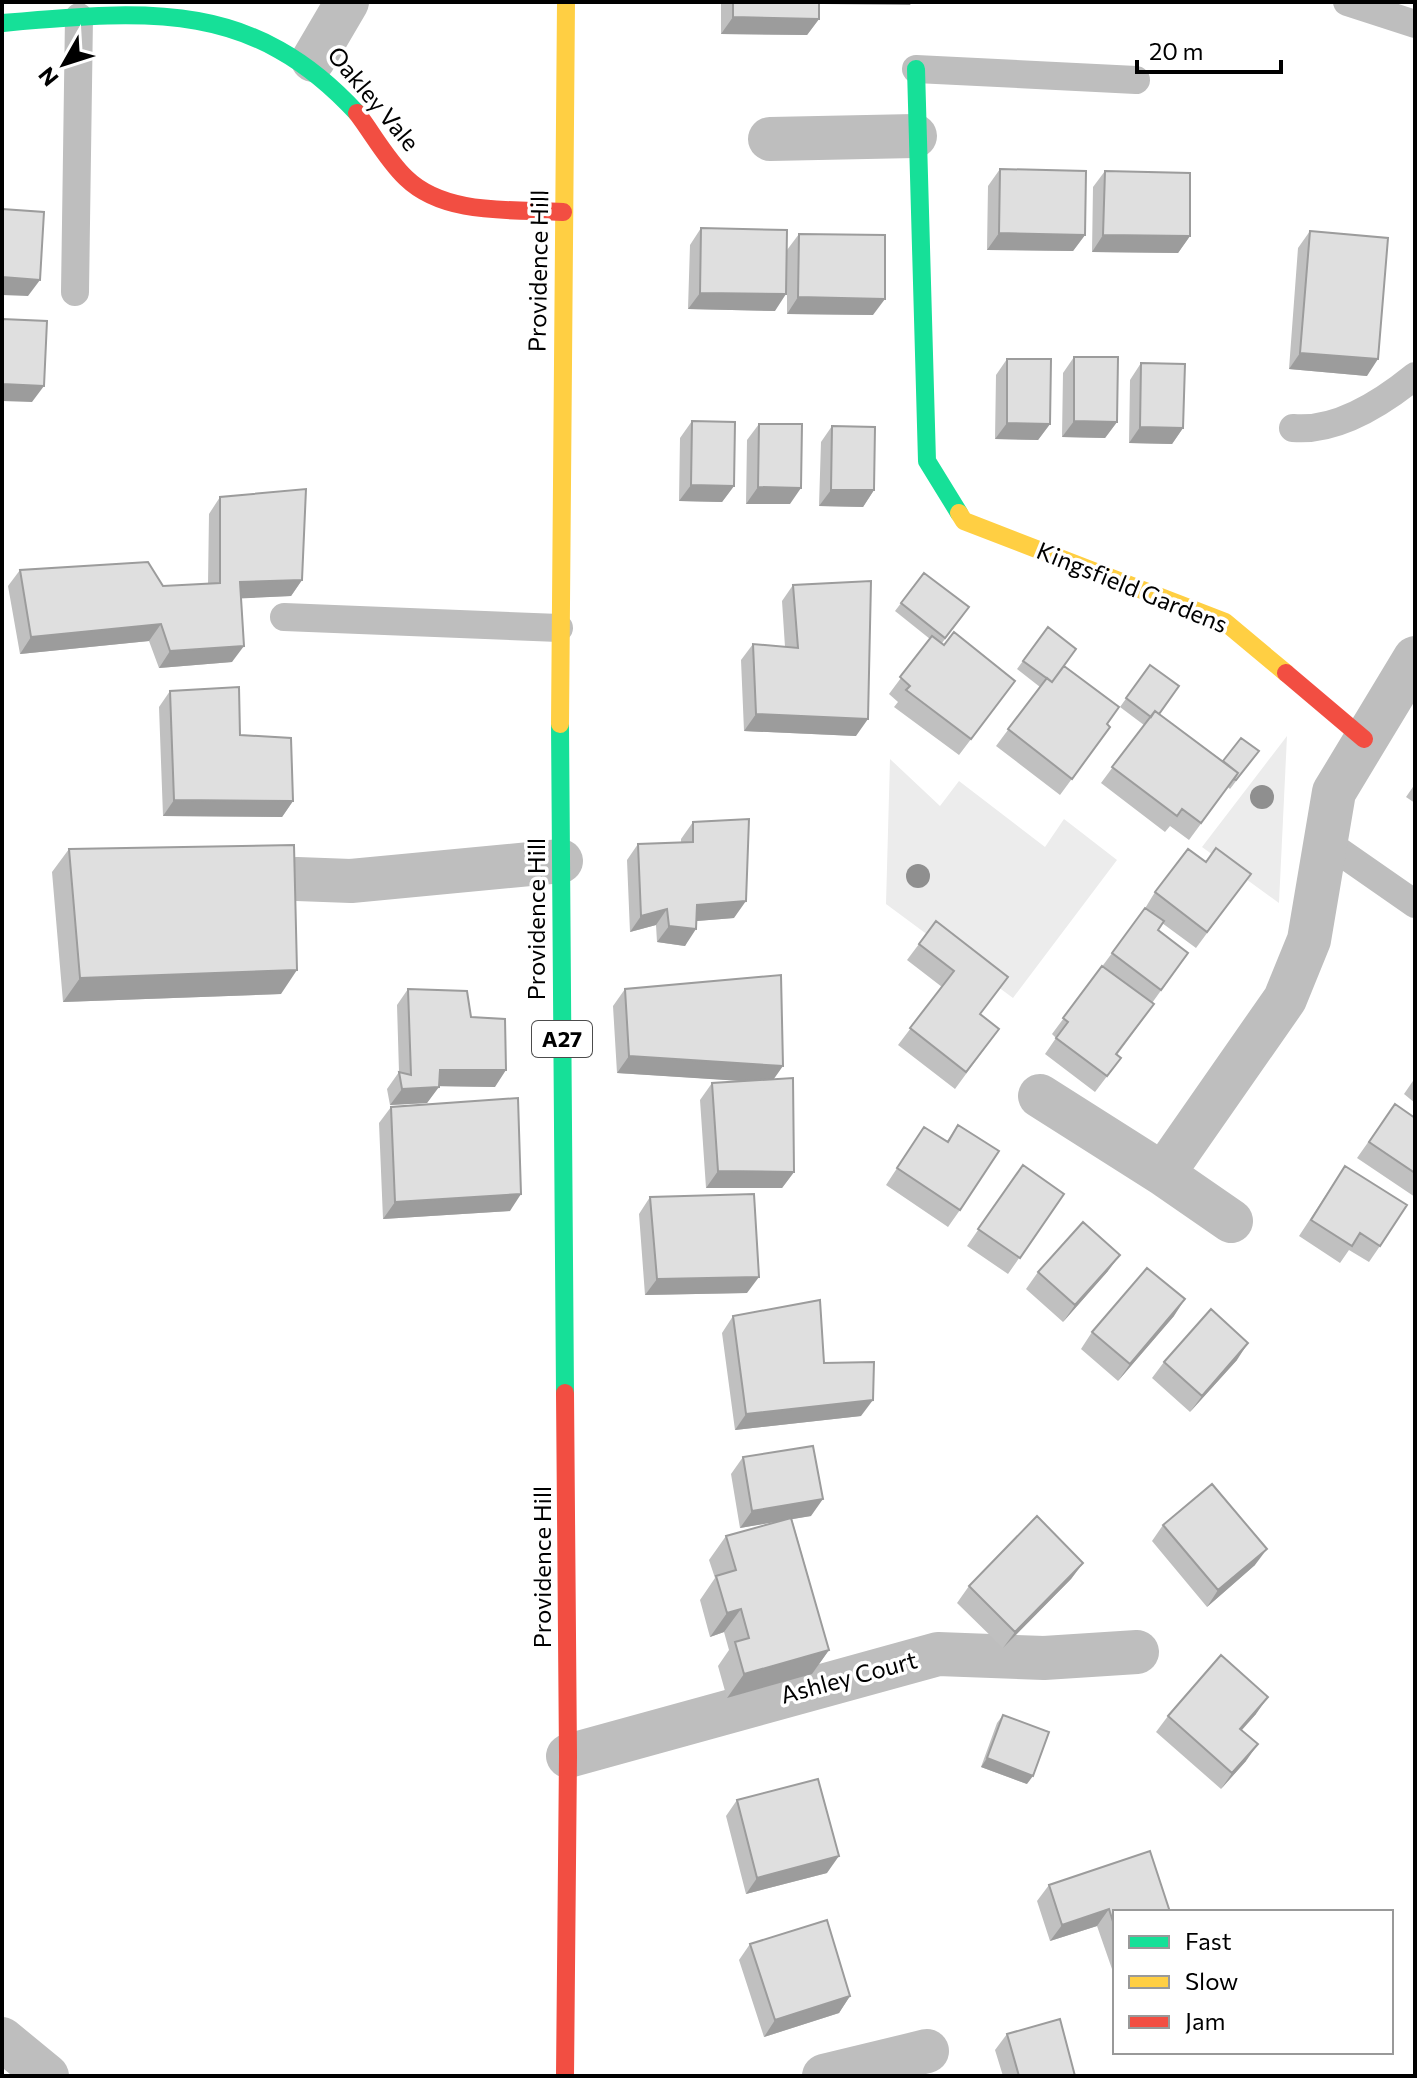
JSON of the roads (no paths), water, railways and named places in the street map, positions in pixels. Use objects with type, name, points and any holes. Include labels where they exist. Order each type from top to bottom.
[{"type":"main road","name":"Providence Hill","points":[[565,2076],[568,1756],[559,628],[566,2]]},
{"type":"main road","name":"Oakley Vale","points":[[2,23],[164,10],[219,13],[284,40],[313,60],[348,98],[414,186],[449,202],[563,212]]},
{"type":"main road","name":"Kingsfield Gardens","points":[[916,69],[915,136],[927,461],[964,521],[1225,622],[1364,739]]},
{"type":"street","points":[[313,60],[347,2]]},
{"type":"street","points":[[770,139],[915,136]]},
{"type":"street","points":[[1163,1174],[1285,999],[1309,940],[1334,792],[1415,658]]},
{"type":"street","points":[[297,879],[351,881],[561,861]]},
{"type":"street","points":[[1040,1096],[1231,1221]]},
{"type":"street","name":"Ashley Court","points":[[568,1756],[938,1654],[1044,1658],[1137,1652]]},
{"type":"street","points":[[2,2039],[47,2076]]},
{"type":"street","points":[[824,2076],[927,2051]]},
{"type":"lane","points":[[1347,2],[1415,24]]},
{"type":"lane","points":[[75,292],[79,17]]},
{"type":"lane","points":[[916,69],[1136,80]]},
{"type":"lane","points":[[1293,428],[1332,423],[1365,409],[1389,397],[1415,376]]},
{"type":"lane","points":[[284,617],[559,628]]},
{"type":"lane","points":[[1326,842],[1415,904]]}]
